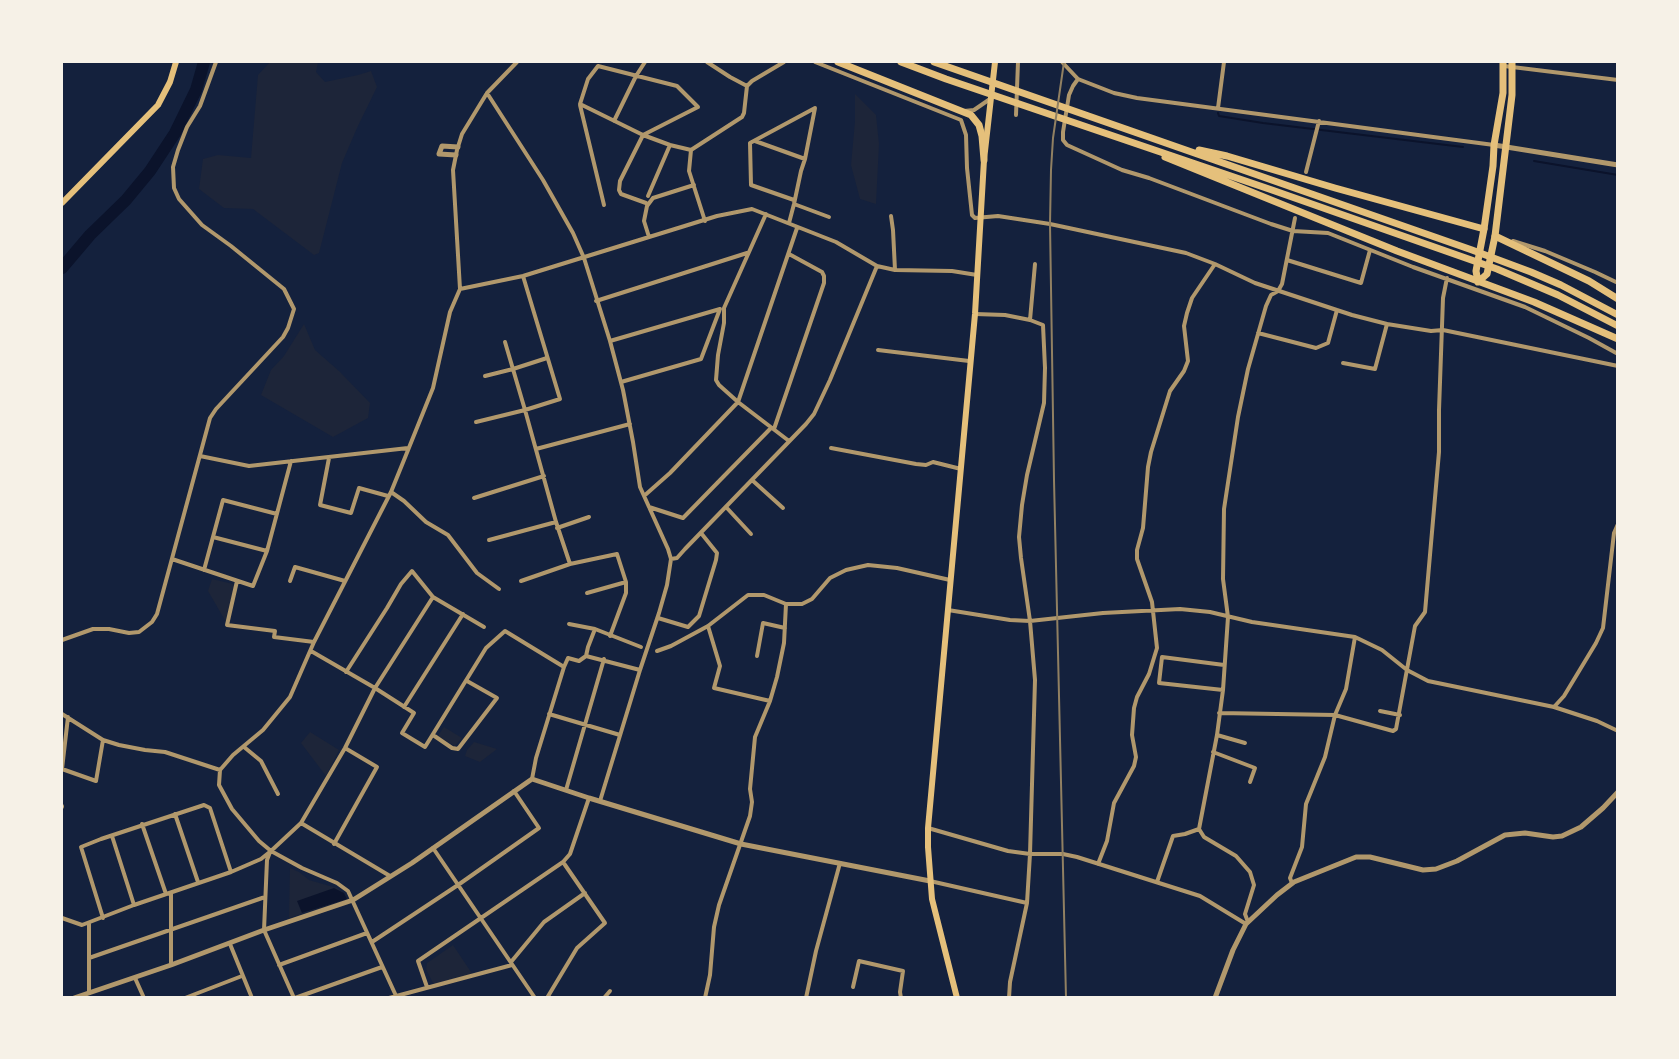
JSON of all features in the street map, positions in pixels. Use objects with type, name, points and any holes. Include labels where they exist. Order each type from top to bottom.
[{"type":"main road","points":[[62,203],[159,105],[176,62]]},
{"type":"main road","points":[[838,62],[972,115],[979,125],[982,136],[984,159]]},
{"type":"main road","points":[[901,62],[1528,281],[1558,294],[1617,326]]},
{"type":"main road","points":[[934,62],[1472,250],[1551,281],[1617,315]]},
{"type":"main road","points":[[957,998],[932,899],[928,828],[975,314],[984,159],[995,62]]},
{"type":"main road","points":[[1478,282],[1476,271],[1502,100],[1503,64]]},
{"type":"main road","points":[[1478,282],[1487,274],[1495,236],[1512,95],[1512,64]]},
{"type":"main road","points":[[1127,140],[1180,164],[1436,267],[1534,302],[1617,339]]},
{"type":"main road","points":[[1165,142],[1227,156],[1484,230]]},
{"type":"main road","points":[[1486,213],[1497,215]]},
{"type":"main road","points":[[1495,236],[1581,277],[1617,299]]},
{"type":"street","points":[[62,640],[93,629],[139,632],[152,622],[157,614],[210,418],[283,337],[294,309],[284,289],[202,225],[179,199],[174,188],[173,167],[178,150],[200,106],[216,62]]},
{"type":"street","points":[[397,996],[348,891],[337,883],[271,851],[259,841],[231,809],[219,784],[220,770],[233,755],[263,730],[290,697],[314,642],[390,494],[433,388],[450,312],[460,288],[453,170],[458,147],[462,134],[487,93],[517,62]]},
{"type":"street","points":[[614,121],[645,62]]},
{"type":"street","points":[[707,62],[747,86]]},
{"type":"street","points":[[580,104],[643,135],[691,150],[742,117],[747,86],[784,62]]},
{"type":"street","points":[[815,62],[961,120],[966,135],[972,215],[975,218],[998,216],[1050,224],[1186,253],[1255,283],[1387,324],[1431,331],[1443,330],[1617,366]]},
{"type":"street","points":[[1016,115],[1018,62]]},
{"type":"street","points":[[1062,62],[1078,79],[1114,93],[1137,98],[1494,145],[1617,165]]},
{"type":"street","points":[[1218,109],[1224,62]]},
{"type":"street","points":[[1503,64],[1617,80]]},
{"type":"street","points":[[604,205],[580,104],[588,79],[598,66],[677,86],[698,107],[643,135],[620,181],[619,189],[621,194],[646,203]]},
{"type":"street","points":[[1078,79],[1069,95],[1063,132],[1063,140],[1067,145],[1122,170],[1238,212],[1293,231],[1328,233],[1525,307],[1617,353]]},
{"type":"street","points":[[487,93],[543,180],[573,233],[584,258],[621,382],[640,487],[671,559],[658,618],[600,801]]},
{"type":"street","points":[[962,111],[974,110],[990,99]]},
{"type":"street","points":[[789,223],[794,202],[801,171],[805,159],[815,108],[750,143],[751,185],[794,202],[829,217]]},
{"type":"street","points":[[1306,172],[1319,121]]},
{"type":"street","points":[[755,141],[805,159]]},
{"type":"street","points":[[648,196],[670,145]]},
{"type":"street","points":[[456,155],[440,154],[442,146],[458,147]]},
{"type":"street","points":[[691,150],[689,171],[705,221]]},
{"type":"street","points":[[649,237],[644,220],[647,206],[653,198],[694,185]]},
{"type":"street","points":[[460,288],[523,276],[730,213],[752,209],[836,242],[877,266],[895,270],[952,271],[977,275]]},
{"type":"street","points":[[621,382],[701,359],[766,214]]},
{"type":"street","points":[[891,216],[895,270]]},
{"type":"street","points":[[1247,923],[1245,914],[1254,885],[1250,872],[1236,856],[1204,837],[1199,829],[1220,713],[1228,617],[1223,579],[1224,509],[1240,407],[1266,306],[1271,295],[1278,291],[1282,284],[1295,218]]},
{"type":"street","points":[[644,496],[670,473],[738,402],[797,228]]},
{"type":"street","points":[[1495,236],[1545,251],[1617,283]]},
{"type":"street","points":[[1287,260],[1361,283],[1370,250]]},
{"type":"street","points":[[596,301],[747,253]]},
{"type":"street","points":[[649,507],[684,518],[772,428],[824,283],[822,272],[789,254]]},
{"type":"street","points":[[1030,320],[1035,264]]},
{"type":"street","points":[[1098,864],[1107,841],[1114,802],[1134,766],[1136,757],[1132,735],[1134,708],[1155,656],[1154,609],[1137,559],[1143,528],[1148,467],[1170,391],[1188,361],[1184,326],[1187,313],[1192,298],[1215,264]]},
{"type":"street","points":[[671,559],[677,558],[806,424],[819,404],[877,266]]},
{"type":"street","points":[[476,422],[560,399],[523,276]]},
{"type":"street","points":[[1220,713],[1335,715],[1393,731],[1396,729],[1415,626],[1425,612],[1438,457],[1443,298],[1447,278]]},
{"type":"street","points":[[610,341],[722,308]]},
{"type":"street","points":[[722,308],[724,323],[716,380],[738,402],[789,441]]},
{"type":"street","points":[[1258,333],[1316,348],[1328,343],[1337,310]]},
{"type":"street","points":[[975,314],[1005,315],[1043,325],[1044,403],[1027,475],[1019,537],[1035,680],[1030,854],[1027,903],[1010,982],[1009,998]]},
{"type":"street","points":[[1343,363],[1375,369],[1387,324]]},
{"type":"street","points":[[505,342],[557,528],[570,564]]},
{"type":"street","points":[[879,350],[969,361]]},
{"type":"street","points":[[485,376],[547,358]]},
{"type":"street","points":[[536,450],[630,424]]},
{"type":"street","points":[[200,456],[249,466],[409,448]]},
{"type":"street","points":[[831,448],[916,464],[926,465],[933,462],[961,469]]},
{"type":"street","points":[[329,458],[320,505],[351,513],[359,488],[390,494],[405,501],[426,522],[448,536],[477,573],[499,589]]},
{"type":"street","points":[[172,559],[254,586],[267,551],[291,461]]},
{"type":"street","points":[[474,498],[544,476]]},
{"type":"street","points":[[752,480],[783,508]]},
{"type":"street","points":[[204,570],[223,500],[277,514]]},
{"type":"street","points":[[726,507],[751,534]]},
{"type":"street","points":[[557,528],[589,517]]},
{"type":"street","points":[[489,540],[556,522]]},
{"type":"street","points":[[1554,707],[1564,696],[1603,628],[1617,524]]},
{"type":"street","points":[[658,618],[688,627],[699,616],[717,553],[701,533]]},
{"type":"street","points":[[213,537],[267,551]]},
{"type":"street","points":[[521,581],[570,564],[617,554],[626,582],[626,593],[610,636]]},
{"type":"street","points":[[657,651],[708,626],[748,596],[764,595],[786,604],[807,603],[836,574],[846,570],[868,565],[897,568],[951,580]]},
{"type":"street","points":[[290,581],[295,567],[346,581]]},
{"type":"street","points":[[346,672],[401,584],[412,571],[433,597],[484,627]]},
{"type":"street","points":[[237,581],[227,625],[275,631],[274,637],[314,642]]},
{"type":"street","points":[[587,593],[626,582]]},
{"type":"street","points":[[62,918],[82,925],[89,923],[231,872],[261,859],[271,851],[301,823],[345,748],[375,688],[433,597]]},
{"type":"street","points":[[705,998],[719,905],[741,844],[752,802],[750,789],[755,737],[770,701],[777,676],[784,643],[786,604]]},
{"type":"street","points":[[948,610],[1030,621],[1154,609],[1180,609],[1355,637],[1382,650],[1407,670],[1428,681],[1554,707],[1597,721],[1617,731]]},
{"type":"street","points":[[404,707],[463,614]]},
{"type":"street","points":[[757,656],[763,623],[785,628]]},
{"type":"street","points":[[569,624],[595,629],[641,646]]},
{"type":"street","points":[[708,626],[720,666],[714,688],[770,701]]},
{"type":"street","points":[[74,998],[353,900],[532,779],[536,758],[564,667],[568,658],[579,661],[586,656],[595,629]]},
{"type":"street","points":[[311,651],[414,713],[402,733],[425,747],[486,648],[505,631],[564,667]]},
{"type":"street","points":[[1292,884],[1290,878],[1302,847],[1306,804],[1325,757],[1335,715],[1346,689],[1355,637]]},
{"type":"street","points":[[586,656],[640,670]]},
{"type":"street","points":[[1155,656],[1224,665]]},
{"type":"street","points":[[1161,657],[1160,683],[1222,690]]},
{"type":"street","points":[[566,790],[604,659]]},
{"type":"street","points":[[433,735],[452,748],[458,749],[497,698],[467,681]]},
{"type":"street","points":[[1380,711],[1400,715]]},
{"type":"street","points":[[62,714],[103,740],[145,750],[165,752],[220,770]]},
{"type":"street","points":[[549,714],[620,735]]},
{"type":"street","points":[[68,717],[62,769],[96,781],[103,740]]},
{"type":"street","points":[[1217,735],[1245,743]]},
{"type":"street","points":[[244,747],[261,761],[278,794]]},
{"type":"street","points":[[334,844],[377,767],[345,748]]},
{"type":"street","points":[[1214,752],[1255,768],[1250,782]]},
{"type":"street","points":[[532,779],[741,844],[930,880],[1027,903]]},
{"type":"street","points":[[372,942],[539,828],[514,791]]},
{"type":"street","points":[[1215,998],[1233,950],[1247,923],[1292,884],[1356,857],[1370,857],[1423,870],[1457,861],[1505,835],[1525,832],[1553,837],[1562,836],[1581,827],[1617,792]]},
{"type":"street","points":[[427,987],[418,961],[563,862],[570,854],[589,798]]},
{"type":"street","points":[[103,918],[81,848],[142,824],[204,805],[210,808],[231,872]]},
{"type":"street","points":[[175,814],[198,882]]},
{"type":"street","points":[[301,823],[391,876]]},
{"type":"street","points":[[142,824],[169,893],[172,930],[171,965]]},
{"type":"street","points":[[928,828],[1008,851],[1077,857],[1200,896],[1247,923]]},
{"type":"street","points":[[1157,882],[1173,836],[1199,829]]},
{"type":"street","points":[[112,836],[134,905]]},
{"type":"street","points":[[433,848],[535,998]]},
{"type":"street","points":[[271,851],[267,860],[264,930],[294,998],[382,967]]},
{"type":"street","points":[[547,998],[576,948],[605,923],[563,862]]},
{"type":"street","points":[[806,998],[840,863]]},
{"type":"street","points":[[389,998],[511,963],[544,922],[585,893]]},
{"type":"street","points":[[89,958],[265,897]]},
{"type":"street","points":[[88,993],[89,923]]},
{"type":"street","points":[[279,965],[367,933]]},
{"type":"street","points":[[230,944],[252,998]]},
{"type":"street","points":[[853,987],[859,961],[903,971],[901,998]]},
{"type":"street","points":[[185,998],[242,976]]},
{"type":"street","points":[[135,978],[144,998]]},
{"type":"street","points":[[604,998],[610,991]]},
{"type":"shaded area","points":[[270,62],[318,62],[316,72],[325,82],[371,71],[377,87],[342,163],[319,253],[314,255],[253,209],[224,208],[199,189],[203,159],[218,155],[251,158],[258,75]]},
{"type":"shaded area","points":[[855,94],[876,115],[879,144],[876,204],[860,199],[851,165]]},
{"type":"shaded area","points":[[304,324],[315,350],[370,403],[368,418],[333,437],[261,395],[271,370],[284,356]]},
{"type":"shaded area","points":[[212,579],[233,584],[235,587],[226,622],[208,591]]},
{"type":"shaded area","points":[[444,727],[462,738],[455,746],[439,737]]},
{"type":"shaded area","points":[[310,732],[339,750],[326,776],[301,743]]},
{"type":"shaded area","points":[[474,742],[497,749],[480,762],[465,756]]},
{"type":"shaded area","points":[[290,868],[309,880],[337,888],[348,899],[289,918]]},
{"type":"shaded area","points":[[334,888],[344,893],[347,899],[302,913],[297,901]]},
{"type":"shaded area","points":[[453,945],[473,975],[437,985],[433,983],[426,969],[427,963]]},
{"type":"waterway","points":[[62,268],[150,171],[175,133],[196,90],[204,62]]},
{"type":"waterway","points":[[1218,113],[1219,116],[1263,123],[1463,147]]},
{"type":"waterway","points":[[1534,161],[1618,175]]},
{"type":"railway","points":[[1064,62],[1053,138],[1050,224],[1066,998]]}]
